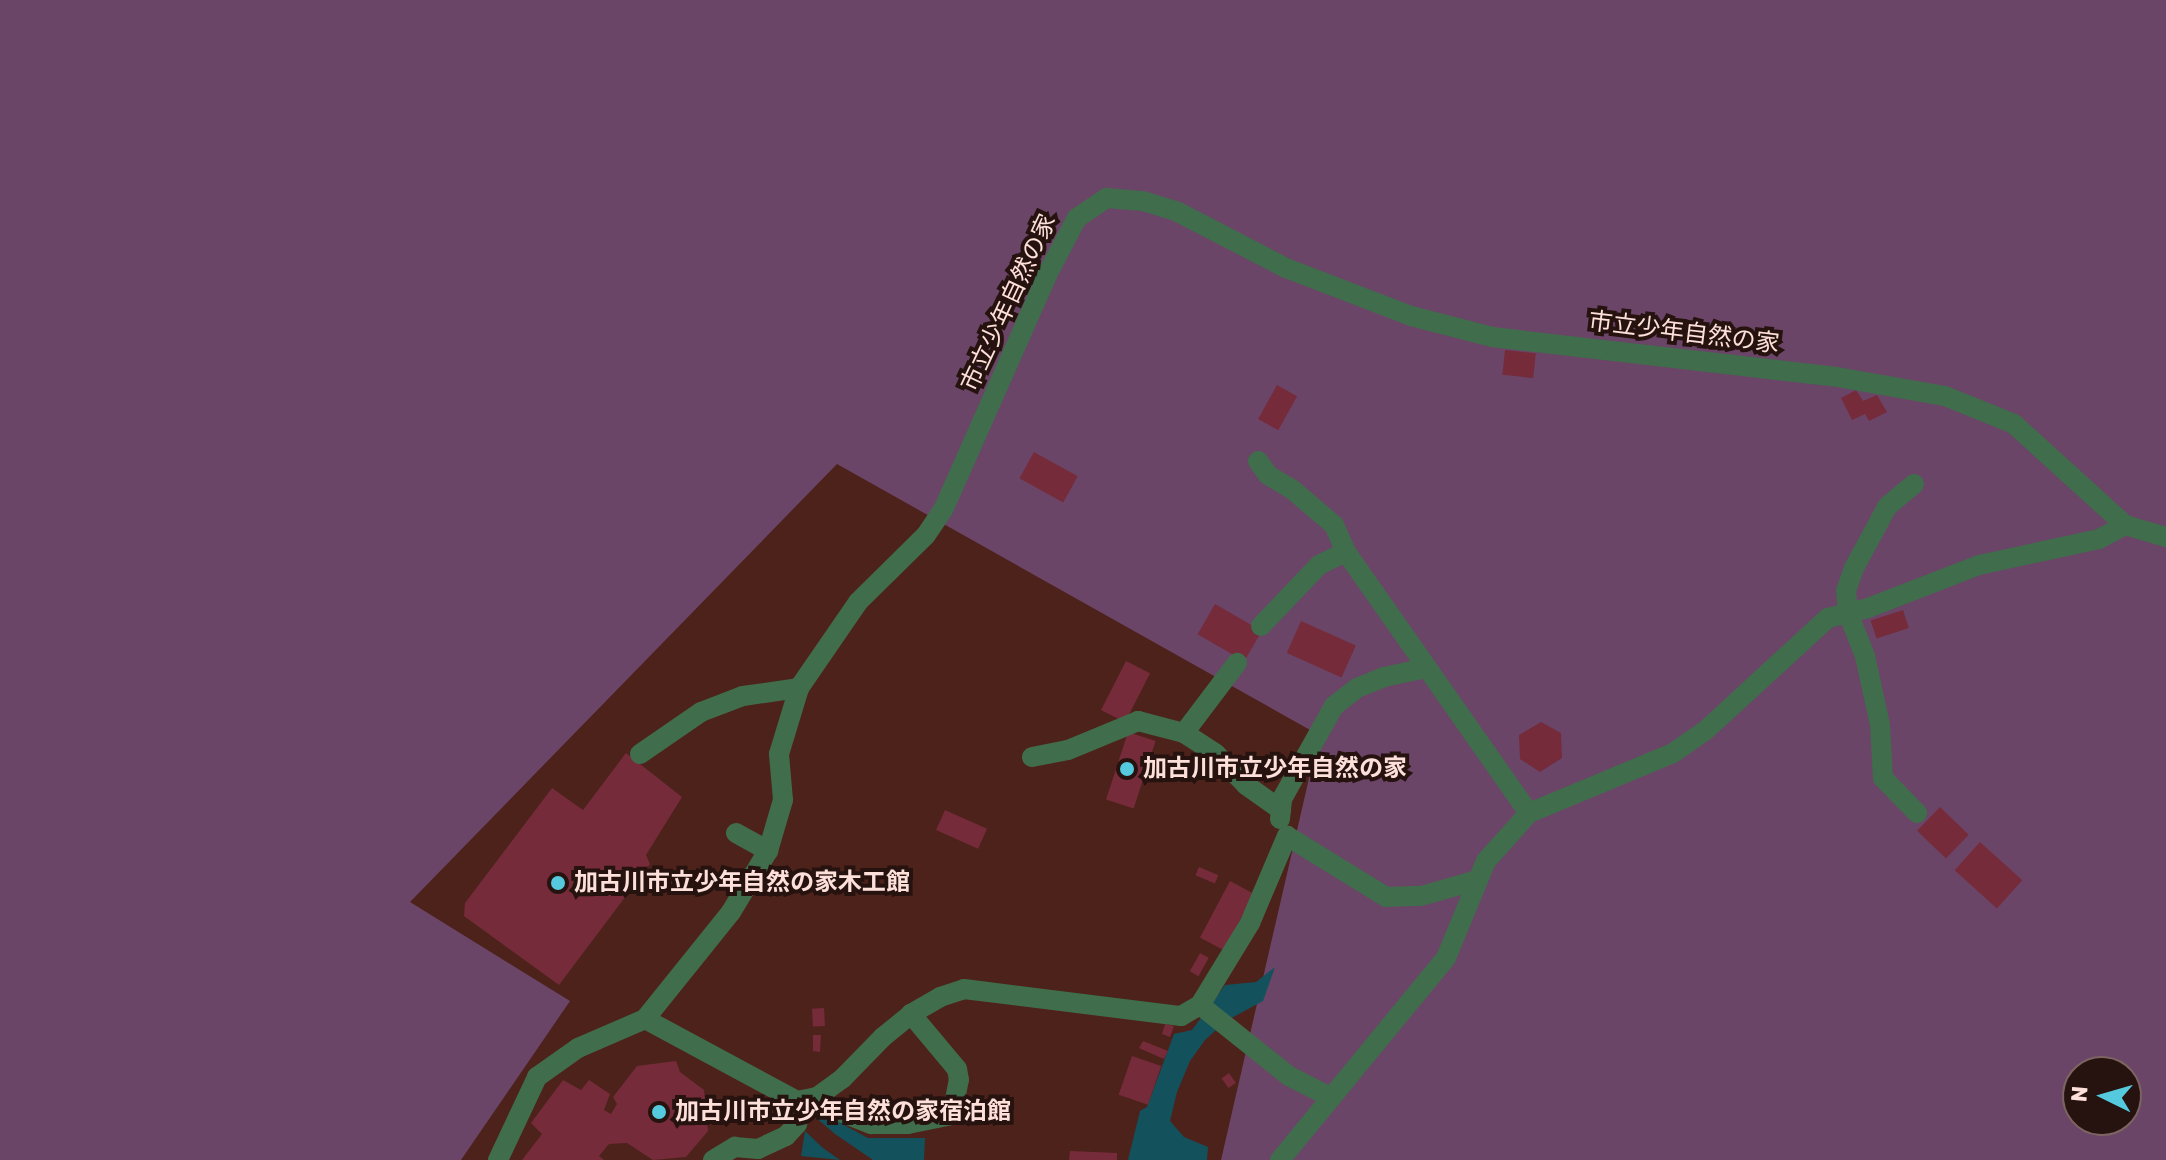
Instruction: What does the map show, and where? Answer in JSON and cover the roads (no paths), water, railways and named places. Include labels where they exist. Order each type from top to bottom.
[{"type":"lane","name":"市立少年自然の家","points":[[498,1160],[537,1077],[578,1048],[645,1019],[731,912],[768,851],[783,800],[779,754],[799,688],[858,602],[926,535],[944,508],[1049,271],[1077,218],[1107,198],[1143,201],[1176,211],[1286,268],[1411,316],[1492,337],[1837,377],[1945,396],[2014,424],[2125,525],[2166,537]]},
{"type":"lane","points":[[1258,461],[1268,475],[1293,490],[1334,525],[1346,552],[1529,813]]},
{"type":"lane","points":[[1914,484],[1887,507],[1854,568],[1846,591],[1848,613],[1865,656],[1880,725],[1883,778],[1917,813]]},
{"type":"lane","points":[[1280,1160],[1446,958],[1486,861],[1529,813],[1673,753],[1706,730],[1828,618],[1979,565],[2099,539],[2125,525]]},
{"type":"lane","points":[[1261,626],[1319,565],[1346,552]]},
{"type":"lane","points":[[1184,733],[1237,663]]},
{"type":"lane","points":[[1426,668],[1384,677],[1357,688],[1334,706],[1282,799],[1280,822],[1287,836],[1386,897],[1421,896],[1477,880]]},
{"type":"lane","points":[[640,754],[701,712],[743,696],[799,688]]},
{"type":"lane","points":[[1032,757],[1068,750],[1138,721],[1184,733],[1216,754],[1264,801],[1281,810]]},
{"type":"lane","points":[[736,833],[768,851]]},
{"type":"lane","points":[[713,1160],[735,1147],[758,1149],[786,1136],[797,1124],[807,1099],[842,1079],[883,1037],[911,1014],[940,997],[964,989],[1181,1016],[1200,1005],[1250,923],[1287,836]]},
{"type":"lane","points":[[1200,1005],[1289,1076],[1330,1097]]},
{"type":"lane","points":[[645,1019],[807,1099],[871,1124],[952,1122],[959,1080],[957,1069],[911,1014]]},
{"type":"water","points":[[1275,967],[1263,1001],[1226,1021],[1205,1040],[1190,1061],[1177,1092],[1170,1121],[1184,1137],[1208,1147],[1207,1160],[1128,1160],[1140,1111],[1147,1107],[1174,1034],[1192,1030],[1225,985],[1256,982]]},
{"type":"water","points":[[818,1111],[868,1138],[925,1138],[924,1160],[873,1160],[814,1116]]},
{"type":"water","points":[[805,1131],[823,1148],[840,1160],[801,1156]]},
{"type":"place","name":"加古川市立少年自然の家","points":[[1127,769]]},
{"type":"place","name":"加古川市立少年自然の家木工館","points":[[558,883]]},
{"type":"place","name":"加古川市立少年自然の家宿泊館","points":[[659,1112]]}]
